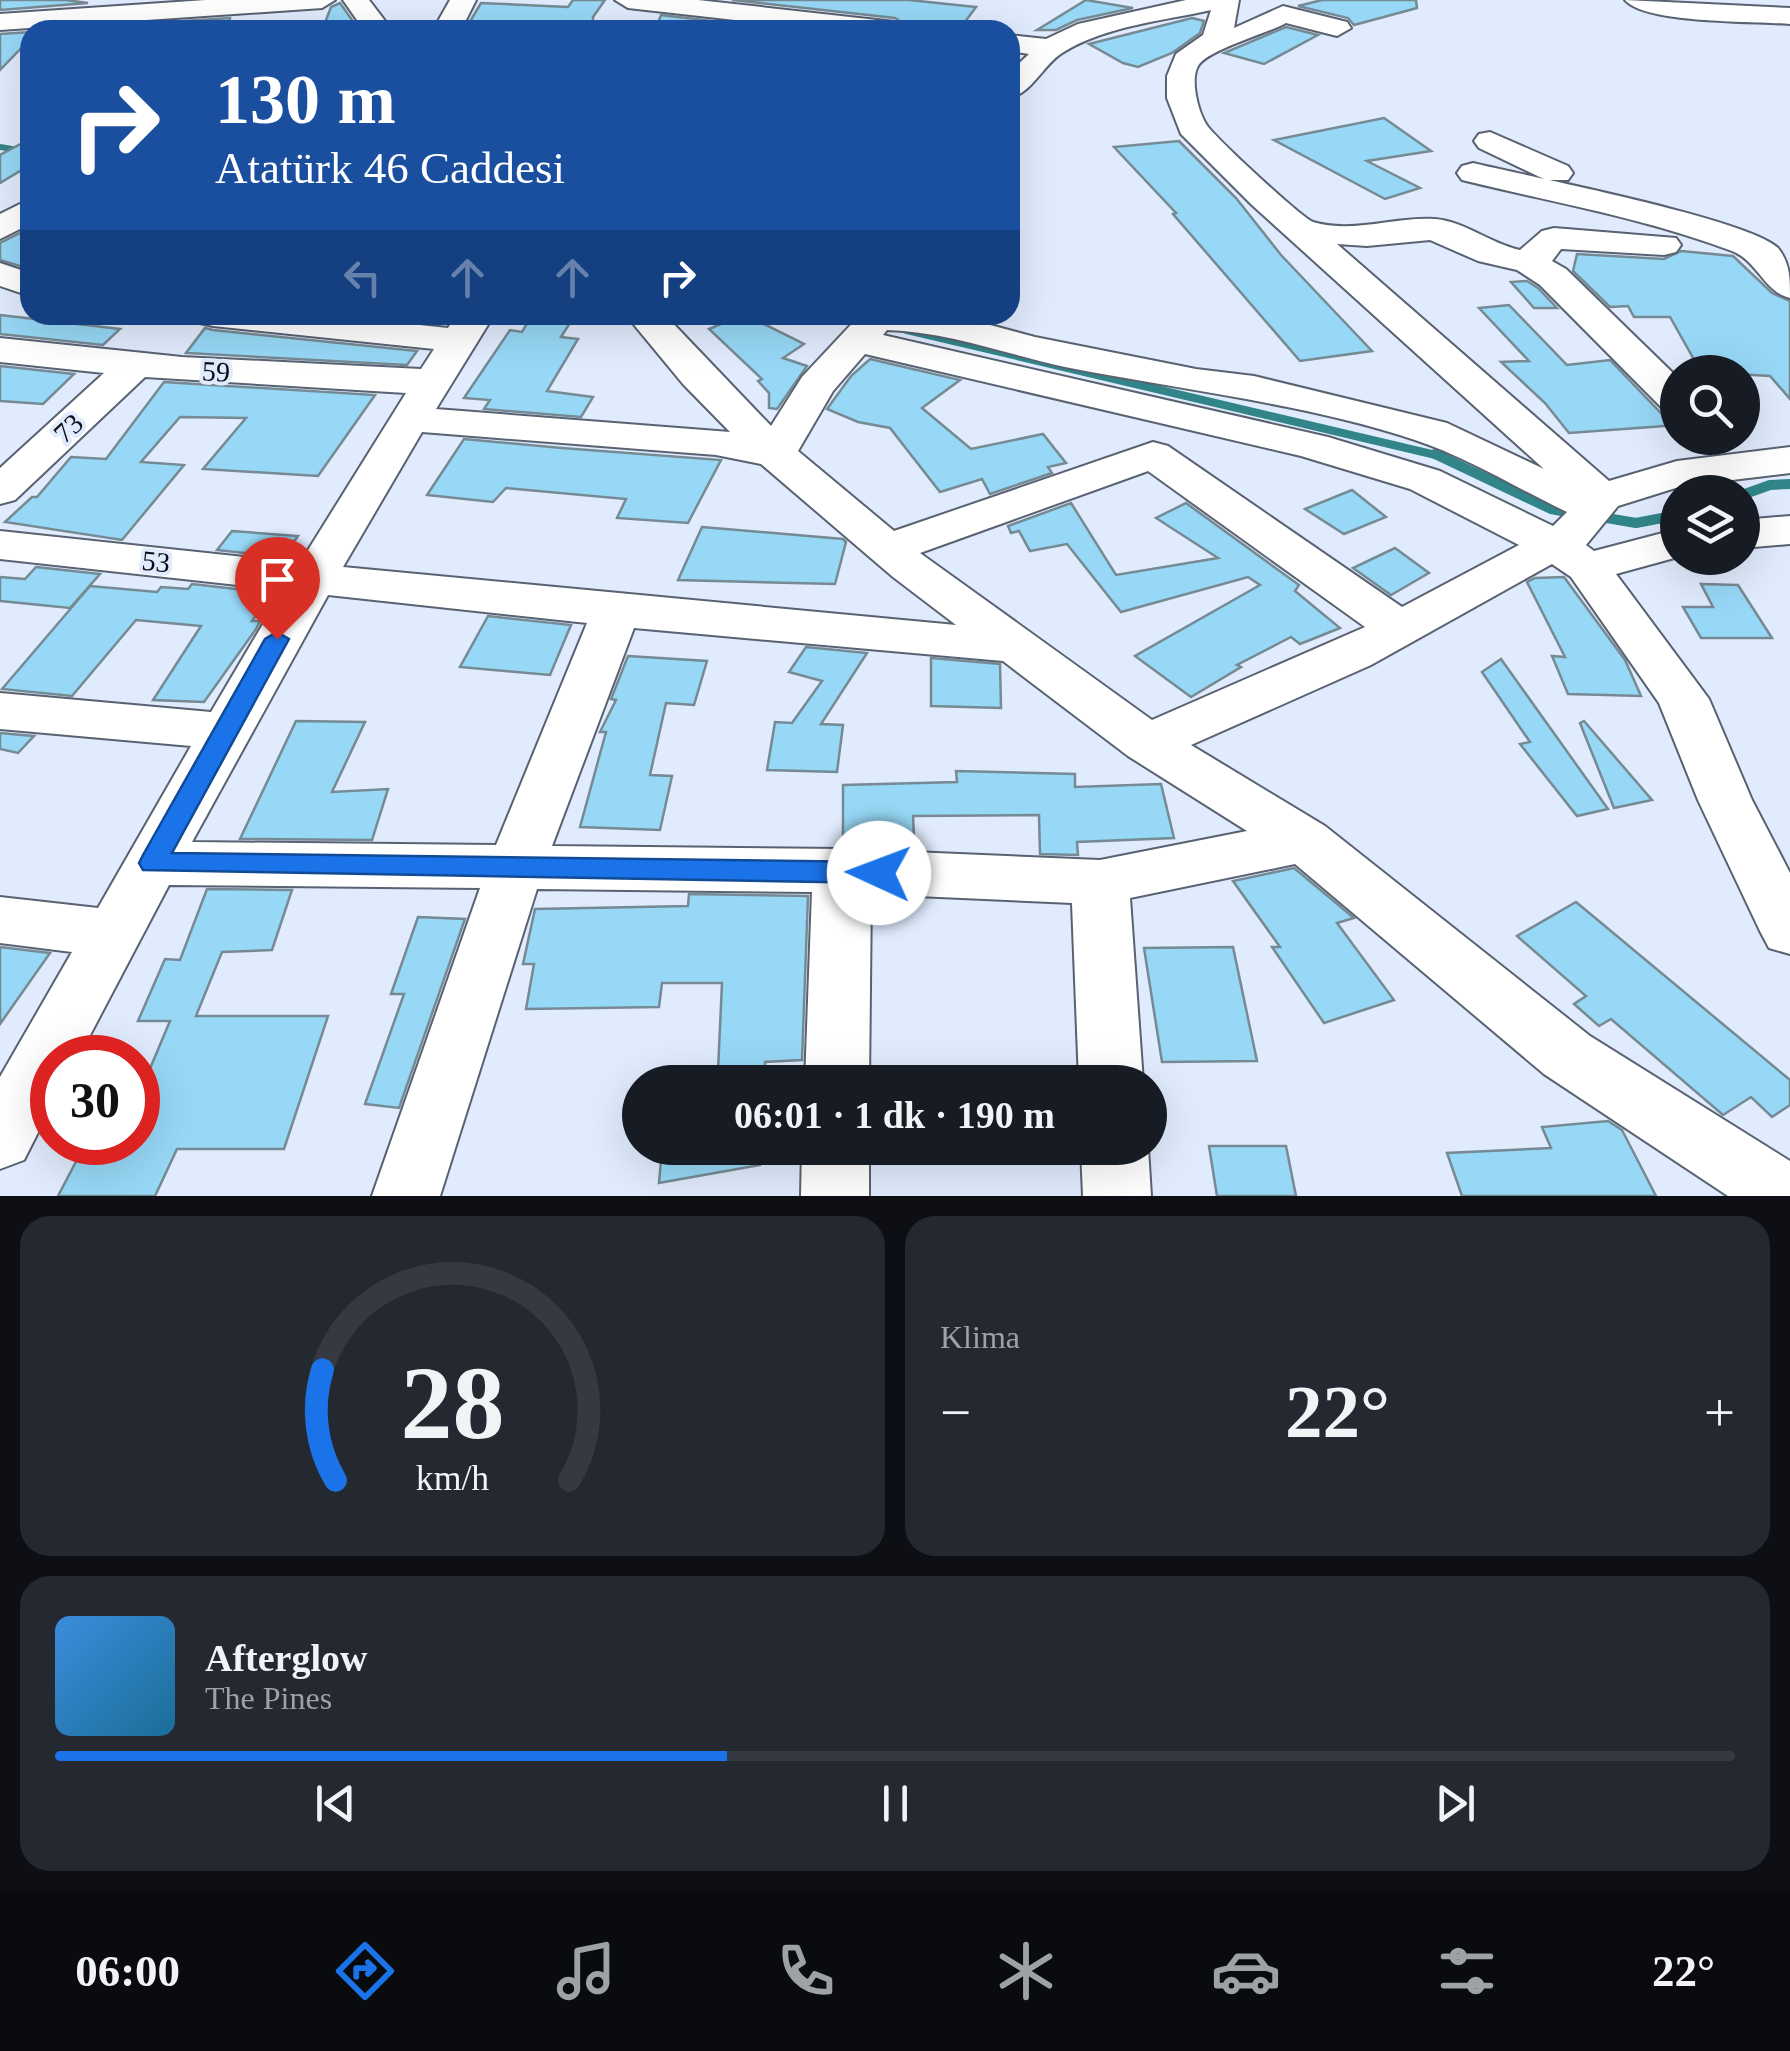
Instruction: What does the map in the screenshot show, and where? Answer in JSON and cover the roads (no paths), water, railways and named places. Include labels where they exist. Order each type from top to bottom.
[{"type":"street","points":[[146,20],[219,19],[322,0]]},
{"type":"street","points":[[627,0],[806,20]]},
{"type":"street","points":[[1020,78],[1050,48],[1104,25],[1224,0],[1222,25],[1208,44],[1186,60],[1181,76],[1182,98],[1192,128],[1302,231],[1583,528],[1683,698],[1725,800],[1790,932]]},
{"type":"street","points":[[1638,0],[1651,6],[1790,16]]},
{"type":"street","points":[[1208,44],[1249,32],[1283,14],[1338,28]]},
{"type":"street","points":[[1020,44],[1050,48]]},
{"type":"street","points":[[1490,141],[1642,214]]},
{"type":"street","points":[[1660,382],[1553,276],[1518,210],[1473,174],[1698,228],[1777,255],[1790,287]]},
{"type":"street","points":[[1302,231],[1367,236],[1435,229],[1490,254],[1540,253],[1568,236],[1777,255]]},
{"type":"street","points":[[260,325],[444,364],[716,442],[775,454]]},
{"type":"street","points":[[654,325],[697,376],[775,454],[887,548],[1148,744],[1305,842],[1568,1055],[1786,1196]]},
{"type":"street","points":[[775,454],[816,385],[871,325],[1136,408],[1313,446],[1583,528],[1660,540]]},
{"type":"street","points":[[947,325],[1031,348],[1196,381],[1254,388],[1432,432],[1583,528]]},
{"type":"street","name":"59","points":[[0,350],[136,365],[444,364]]},
{"type":"street","points":[[0,1138],[224,732],[444,364]]},
{"type":"street","name":"73","points":[[0,491],[136,365]]},
{"type":"street","points":[[1136,408],[1153,455],[1398,628]]},
{"type":"street","points":[[887,548],[1153,455]]},
{"type":"street","points":[[1148,744],[1353,654],[1677,474],[1720,455]]},
{"type":"street","points":[[1760,455],[1790,460]]},
{"type":"street","points":[[1760,532],[1790,530]]},
{"type":"street","name":"53","points":[[0,545],[616,611],[1016,646]]},
{"type":"street","points":[[406,1196],[516,869],[616,611]]},
{"type":"street","points":[[0,711],[224,732]]},
{"type":"street","points":[[153,863],[842,871],[1100,882],[1305,842]]},
{"type":"street","points":[[838,1065],[842,871]]},
{"type":"street","points":[[1100,882],[1110,1065]]},
{"type":"street","points":[[0,920],[114,933]]},
{"type":"street","points":[[835,1196],[836,1165]]},
{"type":"street","points":[[1115,1165],[1117,1196]]},
{"type":"waterway","points":[[0,147],[20,150]]},
{"type":"waterway","points":[[907,330],[1438,456]]},
{"type":"waterway","points":[[1438,456],[1551,509],[1578,514]]},
{"type":"waterway","points":[[1760,489],[1790,484]]},
{"type":"waterway","points":[[1595,516],[1636,523],[1660,518]]}]
